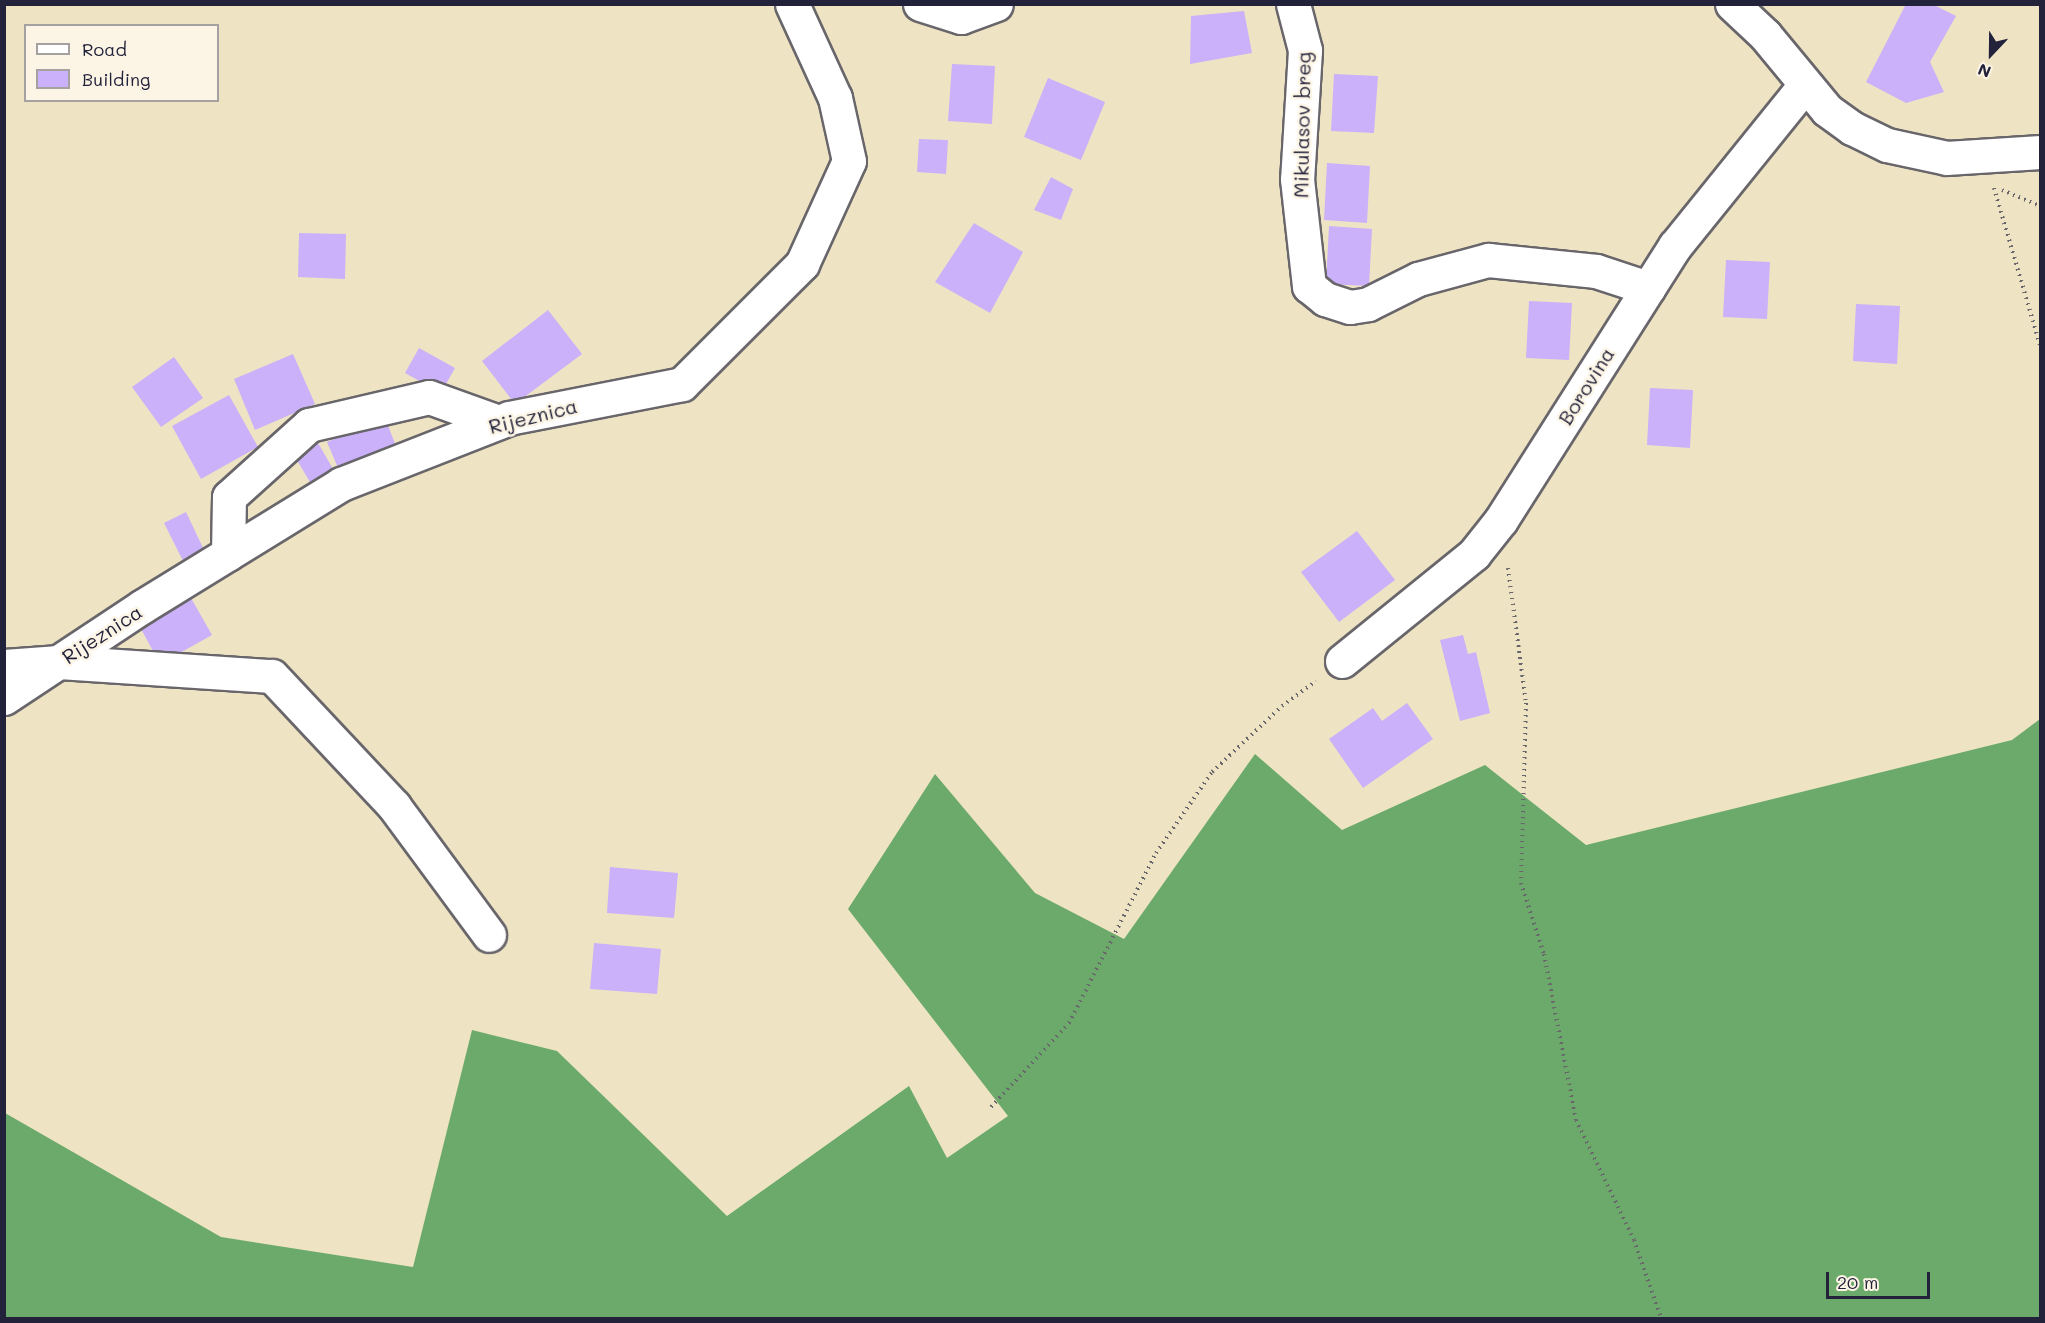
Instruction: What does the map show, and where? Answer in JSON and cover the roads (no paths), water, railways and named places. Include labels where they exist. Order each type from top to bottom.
[{"type":"street","name":"Rijeznica","points":[[4,698],[341,484],[499,422],[682,384],[802,264],[849,161],[835,98],[792,4]]},
{"type":"street","points":[[920,4],[961,17],[996,4]]},
{"type":"street","name":"Mikulasov breg","points":[[1293,4],[1305,50],[1298,179],[1309,286],[1325,299],[1350,307],[1368,304],[1418,279],[1488,260],[1544,263],[1596,271],[1648,288]]},
{"type":"street","points":[[1732,4],[1765,35],[1804,86],[1852,128],[1887,145],[1920,154],[1947,158],[2040,152]]},
{"type":"street","name":"Borovina","points":[[1342,661],[1474,554],[1501,520],[1675,246],[1804,86]]},
{"type":"street","points":[[228,554],[229,497],[309,425],[429,397],[499,422]]},
{"type":"street","points":[[4,666],[58,662],[272,676],[394,806],[489,935]]}]
